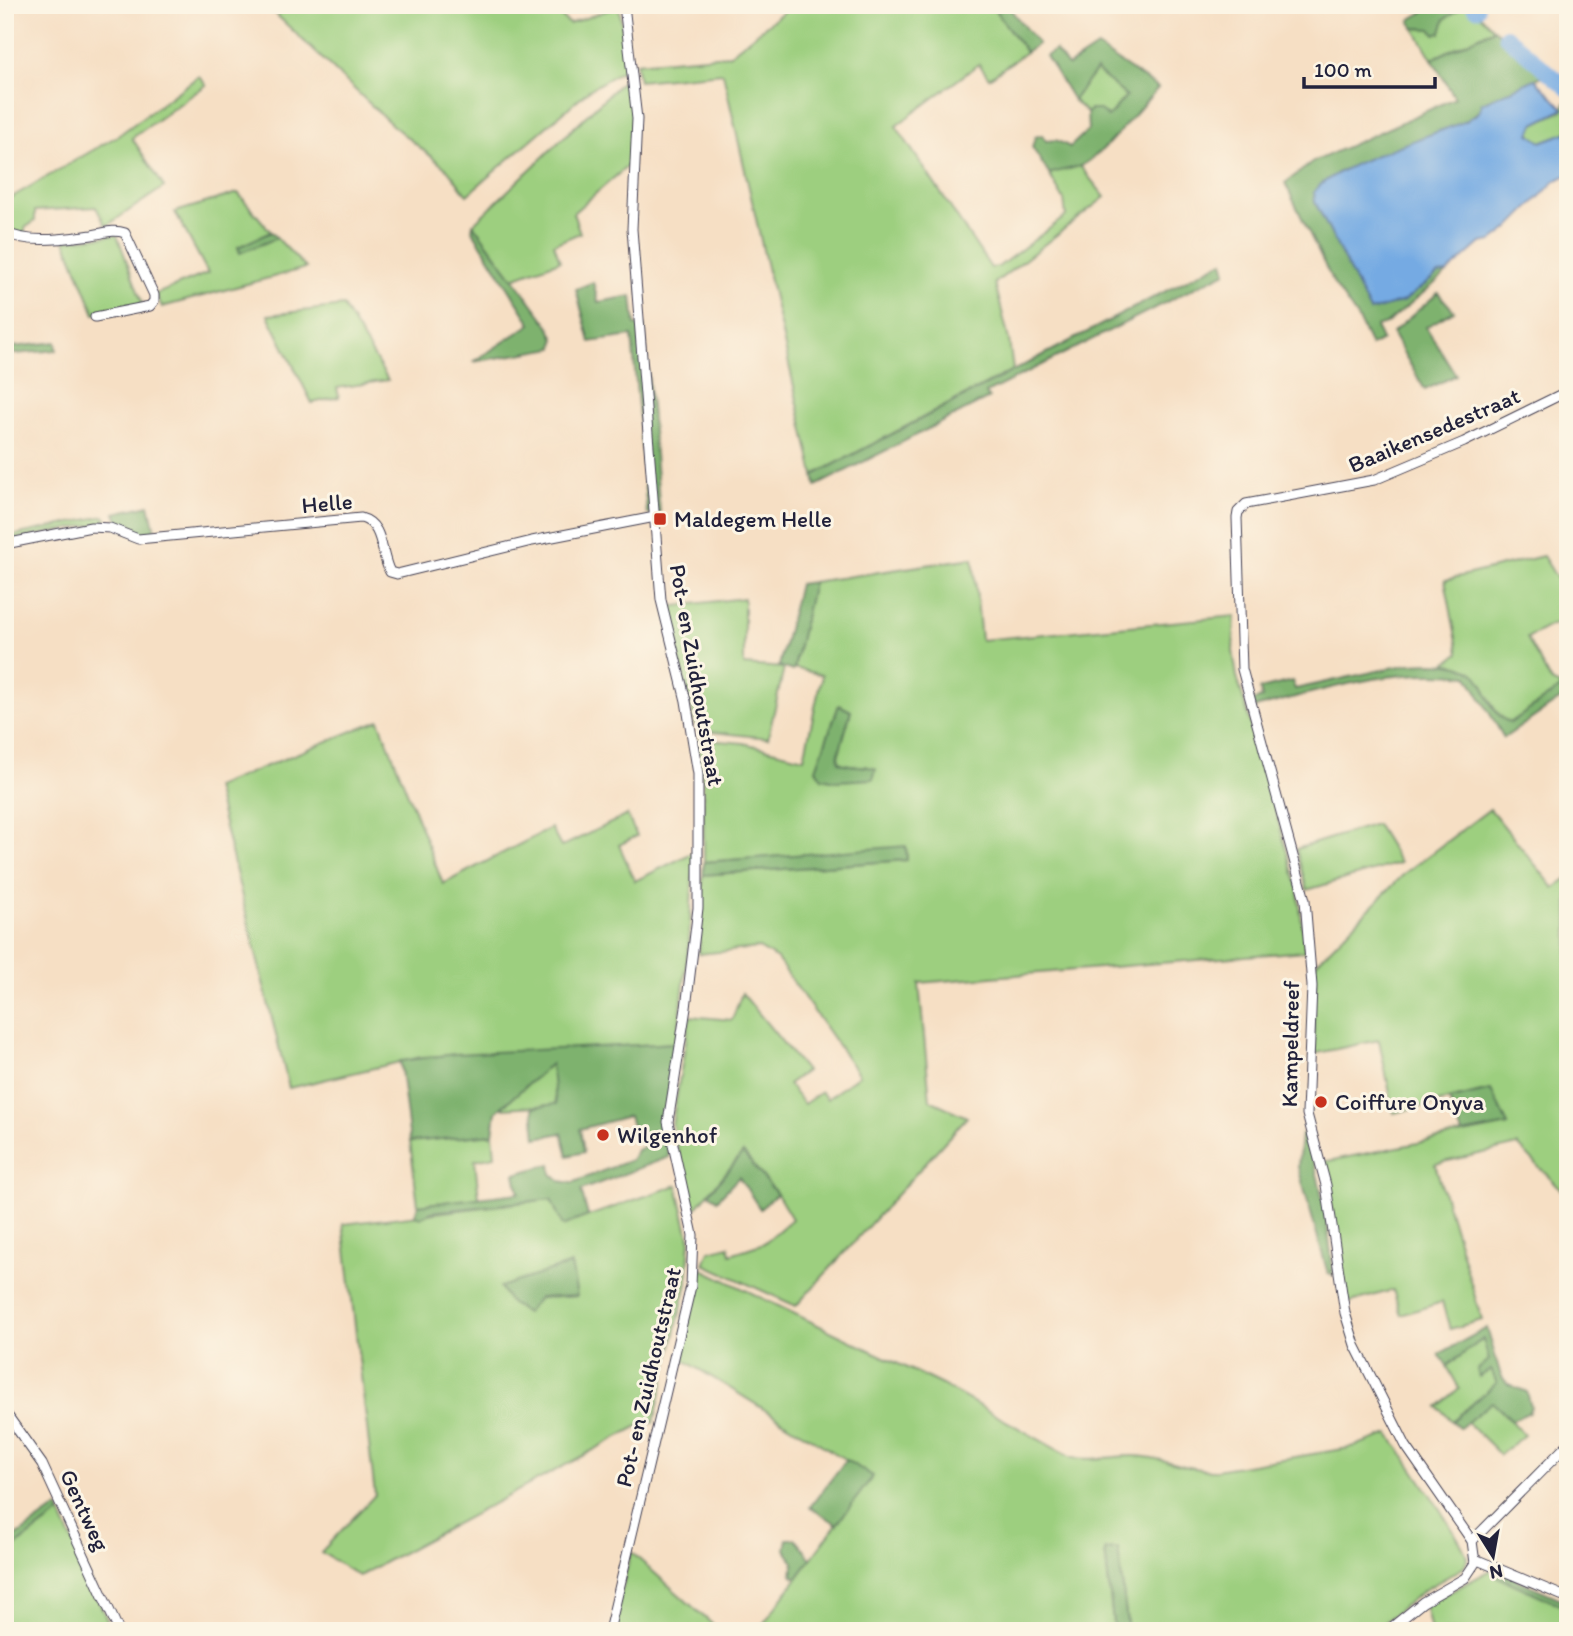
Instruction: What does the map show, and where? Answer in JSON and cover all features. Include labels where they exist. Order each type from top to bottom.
[{"type":"street","name":"Pot- en Zuidhoutstraat","points":[[609,1631],[685,1322],[694,1264],[691,1224],[668,1122],[698,908],[698,774],[686,701],[663,618],[632,229],[637,119],[624,5]]},
{"type":"street","points":[[5,232],[28,238],[94,235],[115,230],[125,233],[154,295],[154,301],[150,306],[94,317]]},
{"type":"street","name":"Baaikensedestraat","points":[[1237,518],[1238,512],[1246,504],[1350,487],[1386,476],[1568,391]]},
{"type":"street","name":"Helle","points":[[5,544],[91,527],[110,528],[138,539],[361,518],[369,520],[377,527],[386,564],[390,572],[397,574],[532,541],[655,517]]},
{"type":"street","name":"Kampeldreef","points":[[1237,518],[1240,649],[1246,691],[1294,850],[1306,901],[1312,986],[1307,1114],[1326,1185],[1345,1313],[1355,1345],[1405,1446],[1472,1541]]},
{"type":"street","name":"Gentweg","points":[[5,1412],[42,1464],[119,1631]]},
{"type":"street","points":[[1387,1631],[1423,1602],[1465,1578],[1475,1559],[1472,1541],[1568,1444]]},
{"type":"street","points":[[1475,1559],[1568,1598]]},
{"type":"green space","points":[[266,5],[550,5],[569,24],[619,6],[628,67],[589,90],[467,195],[448,170],[392,125]]},
{"type":"green space","points":[[792,5],[991,5],[1026,52],[989,78],[979,64],[896,126],[991,268],[998,267],[1066,216],[1064,200],[1049,174],[1070,166],[1080,166],[1105,197],[995,283],[1009,340],[1013,370],[814,475],[723,73],[639,81],[636,63],[729,55]]},
{"type":"green space","points":[[991,5],[1007,5],[1038,44],[1026,52]]},
{"type":"green space","points":[[1435,5],[1462,7],[1445,19],[1441,33],[1435,34],[1431,29],[1414,28],[1410,20]]},
{"type":"green space","points":[[1461,5],[1470,5],[1494,29],[1432,59],[1414,28],[1431,29],[1442,25],[1444,19]]},
{"type":"green space","points":[[1494,29],[1547,74],[1483,103],[1479,111],[1466,121],[1338,172],[1315,202],[1370,311],[1404,301],[1438,273],[1447,273],[1386,324],[1376,327],[1382,340],[1371,346],[1358,319],[1334,284],[1285,183],[1313,162],[1455,98],[1432,59]]},
{"type":"green space","points":[[1097,47],[1158,88],[1109,143],[1088,161],[1077,167],[1049,174],[1032,147],[1035,137],[1042,135],[1046,141],[1056,140],[1070,147],[1088,130],[1087,113],[1090,110],[1100,110],[1108,117],[1126,96],[1096,70],[1073,100],[1046,56],[1055,50],[1068,66]]},
{"type":"green space","points":[[1096,70],[1126,96],[1108,117],[1090,110],[1087,113],[1073,100]]},
{"type":"green space","points":[[629,75],[633,115],[630,164],[573,213],[580,233],[554,244],[560,261],[513,278],[473,224]]},
{"type":"green space","points":[[199,76],[206,85],[132,138],[164,187],[106,226],[96,207],[35,211],[35,221],[25,228],[25,235],[5,229],[5,201],[119,135]]},
{"type":"green space","points":[[1565,103],[1568,104],[1568,132],[1541,142],[1530,134],[1534,124],[1562,111]]},
{"type":"green space","points":[[238,193],[271,232],[238,247],[240,252],[277,238],[306,268],[162,307],[156,294],[208,273],[175,212]]},
{"type":"green space","points":[[473,224],[549,326],[555,339],[554,348],[473,362],[531,324],[472,230]]},
{"type":"green space","points":[[271,232],[277,238],[240,253],[238,247]]},
{"type":"green space","points":[[117,235],[143,305],[95,314],[65,240]]},
{"type":"green space","points":[[1223,261],[1226,272],[986,393],[989,398],[816,486],[814,475]]},
{"type":"green space","points":[[593,282],[598,302],[632,296],[635,325],[644,325],[660,513],[647,514],[632,336],[590,342],[576,289]]},
{"type":"green space","points":[[1438,293],[1454,311],[1426,327],[1456,375],[1425,390],[1392,333]]},
{"type":"green space","points":[[343,306],[388,380],[337,388],[339,397],[312,403],[268,315]]},
{"type":"green space","points":[[56,342],[57,350],[5,355],[5,348]]},
{"type":"green space","points":[[149,505],[156,535],[140,536],[121,529],[115,513]]},
{"type":"green space","points":[[104,516],[107,519],[101,523],[5,541],[5,537]]},
{"type":"green space","points":[[1543,556],[1568,596],[1568,620],[1549,626],[1527,638],[1551,682],[1562,687],[1510,723],[1494,708],[1471,673],[1446,663],[1459,653],[1445,580]]},
{"type":"green space","points":[[973,558],[981,640],[1235,616],[1233,651],[1237,677],[1298,890],[1305,951],[919,983],[930,1100],[967,1117],[796,1306],[704,1264],[709,1251],[729,1246],[731,1254],[764,1243],[792,1219],[777,1194],[743,1153],[696,1208],[691,1207],[672,1124],[690,1016],[732,1020],[742,993],[806,1071],[788,1084],[804,1104],[821,1092],[827,1099],[859,1075],[777,959],[759,948],[699,954],[703,875],[907,860],[906,847],[704,862],[703,785],[698,739],[743,743],[804,758],[822,675],[794,668],[813,582]],"holes":[[[839,705],[851,711],[838,756],[839,762],[850,767],[868,766],[822,778],[816,769]]]},
{"type":"green space","points":[[813,582],[793,671],[779,666],[799,584]]},
{"type":"green space","points":[[744,598],[744,665],[784,668],[768,738],[703,731],[696,726],[666,607]]},
{"type":"green space","points":[[1409,664],[1454,665],[1469,670],[1478,677],[1491,705],[1510,723],[1562,687],[1568,694],[1504,738],[1468,676],[1440,674],[1386,677],[1333,687],[1254,708],[1252,701],[1262,698],[1260,689],[1292,681],[1295,689]]},
{"type":"green space","points":[[839,705],[851,711],[838,756],[839,762],[876,769],[873,779],[836,781],[822,778],[816,769]]},
{"type":"green space","points":[[379,720],[443,884],[551,828],[561,847],[627,815],[637,836],[619,845],[635,881],[694,852],[689,941],[677,1043],[421,1057],[289,1088],[215,787]]},
{"type":"green space","points":[[1490,809],[1554,888],[1568,878],[1568,1197],[1518,1145],[1435,1164],[1482,1320],[1450,1329],[1442,1302],[1401,1315],[1393,1290],[1348,1303],[1323,1162],[1508,1125],[1490,1090],[1394,1113],[1379,1040],[1313,1054],[1315,964],[1405,873]]},
{"type":"green space","points":[[1376,824],[1400,863],[1307,890],[1296,849]]},
{"type":"green space","points":[[906,846],[907,860],[703,875],[704,862]]},
{"type":"green space","points":[[677,1043],[666,1118],[661,1119],[660,1130],[635,1136],[629,1116],[580,1129],[584,1152],[568,1156],[562,1133],[536,1138],[533,1107],[556,1104],[551,1064],[496,1112],[493,1134],[410,1142],[400,1061],[454,1054]]},
{"type":"green space","points":[[552,1063],[556,1105],[500,1108]]},
{"type":"green space","points":[[1491,1090],[1508,1125],[1462,1134],[1449,1100]]},
{"type":"green space","points":[[493,1134],[495,1156],[475,1160],[479,1198],[418,1205],[410,1142]]},
{"type":"green space","points":[[658,1134],[666,1137],[669,1157],[581,1190],[588,1216],[563,1226],[551,1199],[432,1212],[420,1218],[415,1215],[418,1205],[519,1193],[515,1174],[551,1164],[552,1174],[560,1181],[572,1183],[631,1160],[637,1150],[656,1141]]},
{"type":"green space","points":[[1301,1134],[1305,1135],[1320,1187],[1333,1275],[1328,1274],[1298,1167]]},
{"type":"green space","points":[[743,1153],[777,1194],[760,1209],[739,1177],[717,1200],[709,1193]]},
{"type":"green space","points":[[677,1185],[690,1241],[687,1283],[654,1422],[640,1425],[359,1576],[321,1552],[375,1495],[343,1224],[551,1199],[563,1225]],"holes":[[[571,1265],[576,1296],[539,1298]]]},
{"type":"green space","points":[[571,1264],[577,1296],[539,1298],[526,1313],[510,1303],[500,1287]]},
{"type":"green space","points":[[700,1268],[942,1385],[1072,1458],[1144,1457],[1216,1470],[1349,1448],[1389,1434],[1456,1536],[1464,1550],[1466,1562],[1463,1568],[1424,1590],[1373,1631],[1128,1631],[1118,1550],[1105,1551],[1114,1631],[758,1631],[872,1476],[681,1358]]},
{"type":"green space","points":[[1487,1328],[1501,1376],[1508,1384],[1527,1392],[1531,1407],[1528,1413],[1512,1420],[1492,1402],[1460,1428],[1452,1421],[1497,1383],[1491,1370],[1479,1377],[1477,1370],[1489,1360],[1483,1339],[1447,1366],[1439,1354]]},
{"type":"green space","points":[[1483,1339],[1497,1383],[1452,1421],[1438,1407],[1459,1388],[1447,1366]]},
{"type":"green space","points":[[1492,1401],[1524,1435],[1500,1455],[1467,1422]]},
{"type":"green space","points":[[846,1460],[873,1476],[837,1524],[810,1507]]},
{"type":"green space","points":[[58,1507],[60,1513],[5,1554],[5,1544]]},
{"type":"green space","points":[[60,1513],[112,1631],[5,1631],[5,1554]]},
{"type":"green space","points":[[787,1539],[796,1539],[811,1559],[797,1578],[792,1575],[794,1562],[785,1549]]},
{"type":"green space","points":[[1118,1549],[1128,1631],[1114,1631],[1105,1550]]},
{"type":"green space","points":[[631,1552],[720,1631],[612,1631]]},
{"type":"green space","points":[[1491,1570],[1499,1572],[1499,1577],[1568,1608],[1568,1631],[1431,1631],[1425,1605]]},
{"type":"green space","points":[[1499,1572],[1568,1602],[1568,1608],[1498,1577]]},
{"type":"water","points":[[1535,79],[1564,109],[1534,124],[1530,134],[1541,142],[1568,132],[1568,175],[1555,181],[1508,229],[1492,241],[1481,243],[1447,273],[1438,274],[1404,301],[1370,311],[1315,202],[1314,192],[1324,182],[1361,162],[1466,121],[1479,112],[1482,103]]},
{"type":"waterway","points":[[1473,5],[1477,9]]},
{"type":"waterway","points":[[1506,36],[1568,89]]},
{"type":"place","name":"Maldegem Helle","points":[[660,519]]},
{"type":"place","name":"Coiffure Onyva","points":[[1321,1102]]},
{"type":"place","name":"Wilgenhof","points":[[603,1135]]}]
